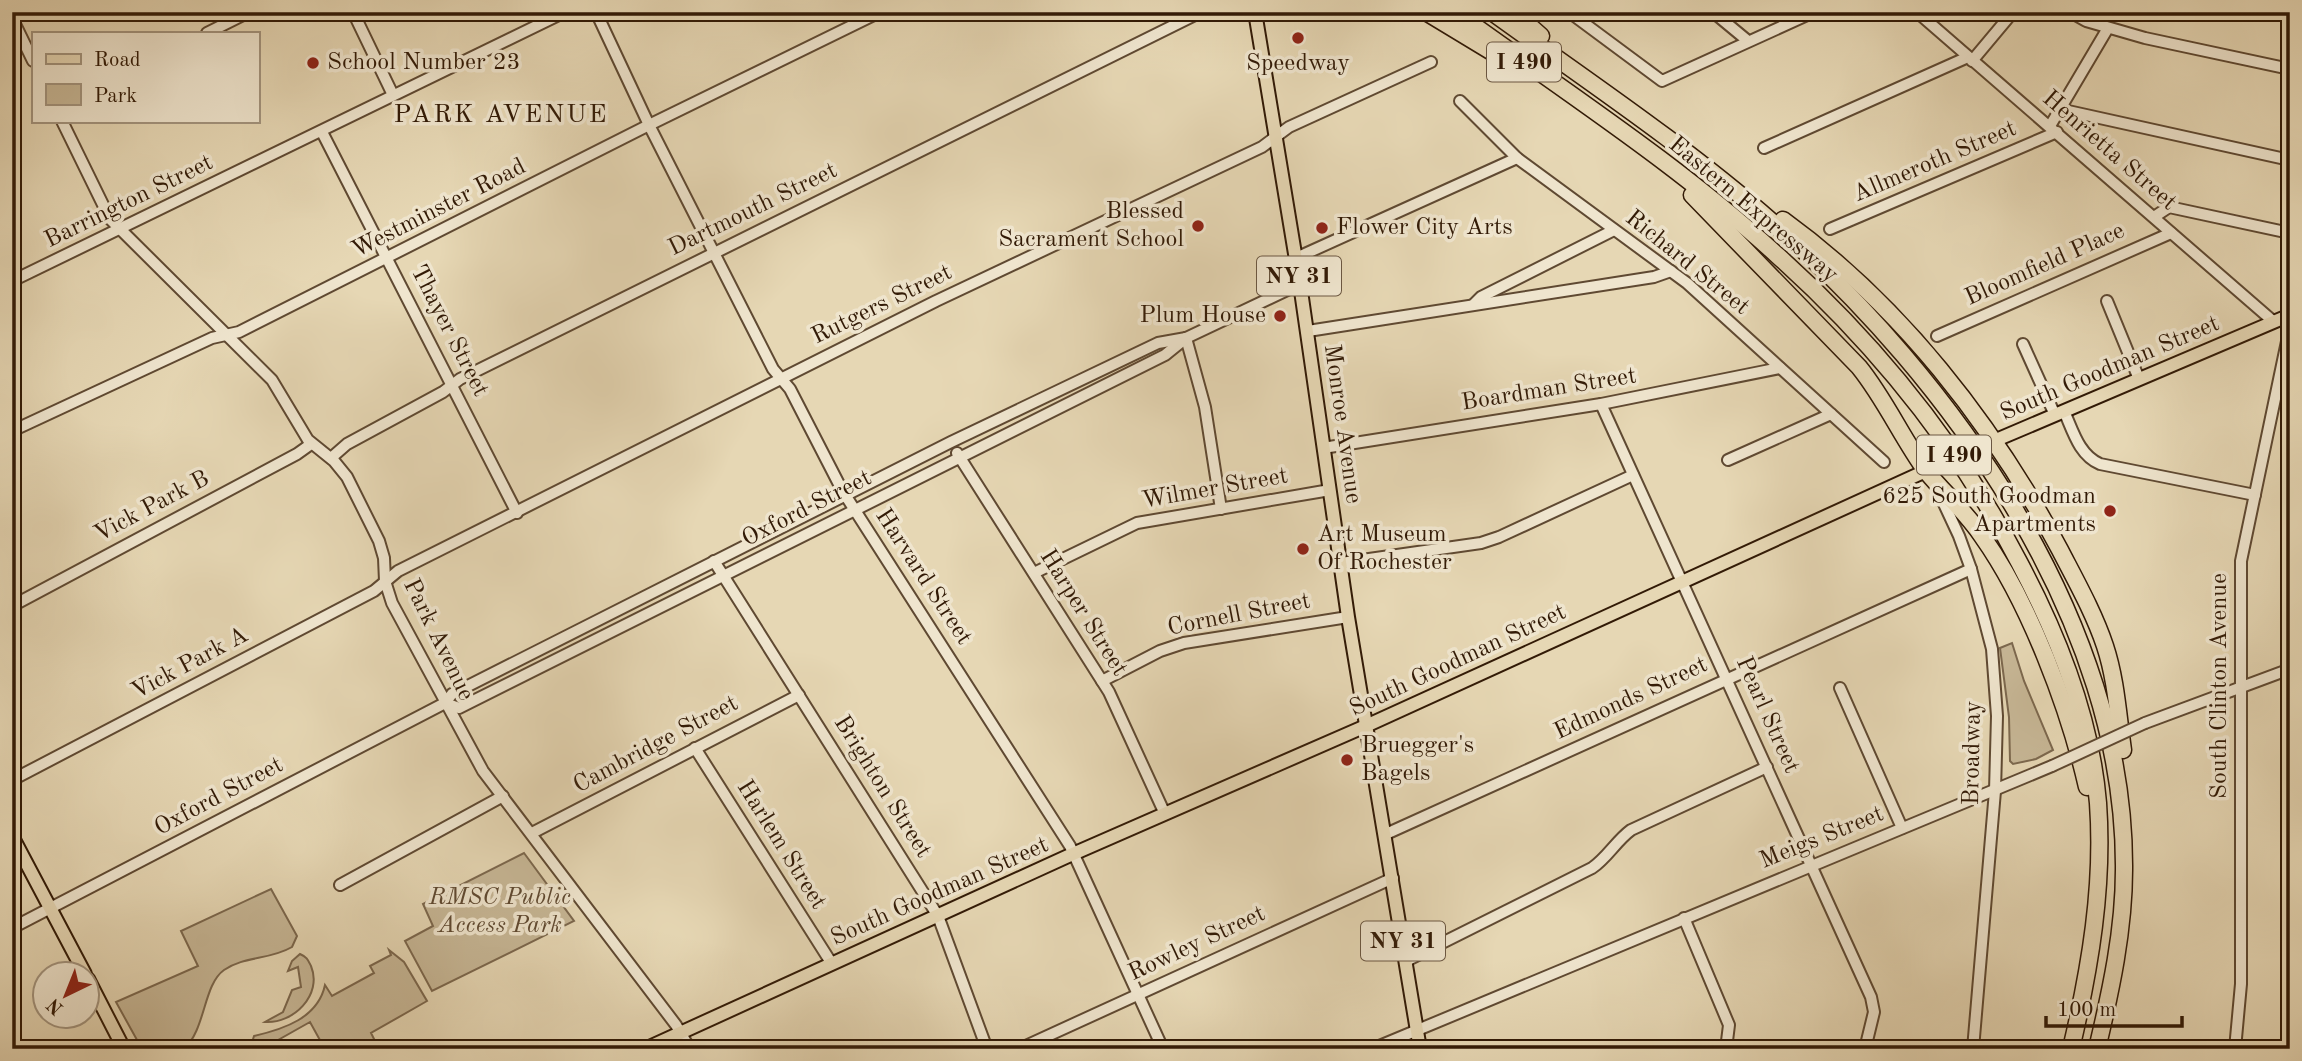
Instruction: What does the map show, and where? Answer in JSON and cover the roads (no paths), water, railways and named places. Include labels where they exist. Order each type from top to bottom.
[{"type":"highway","points":[[1426,12],[1593,112]]},
{"type":"highway","name":"Eastern Expressway","points":[[1455,12],[1648,151],[1747,228],[1826,301],[1908,395],[1972,483],[2031,583],[2070,674],[2094,771],[2098,804],[2097,897],[2091,954],[2071,1049]]},
{"type":"highway","name":"Eastern Expressway","points":[[1492,12],[1698,161],[1782,230],[1876,324],[1955,421],[2011,505],[2067,608],[2096,685],[2115,767],[2124,868],[2117,951],[2097,1049]]},
{"type":"highway","points":[[1514,12],[1602,92]]},
{"type":"highway","points":[[1648,151],[1859,368],[1997,559],[2028,620],[2073,733],[2087,786],[2099,856]]},
{"type":"highway","points":[[1698,161],[1794,228],[1860,281],[1917,343],[1992,442],[2050,533],[2105,646],[2114,682],[2125,766],[2124,868]]},
{"type":"main road","name":"Monroe Avenue","points":[[1255,12],[1308,331],[1349,617],[1420,1049]]},
{"type":"main road","name":"South Goodman Street","points":[[645,1049],[1074,854],[1368,725],[1933,467],[2290,315]]},
{"type":"main road","points":[[12,836],[78,960]]},
{"type":"main road","points":[[102,1006],[124,1049]]},
{"type":"street","points":[[209,32],[249,12]]},
{"type":"street","points":[[353,12],[393,95]]},
{"type":"street","name":"Barrington Street","points":[[12,281],[565,12]]},
{"type":"street","name":"Harvard Street","points":[[596,12],[649,125],[773,369],[790,389],[845,495],[1074,854],[1163,1049]]},
{"type":"street","name":"Westminster Road","points":[[12,431],[212,338],[239,332],[880,12]]},
{"type":"street","name":"Dartmouth Street","points":[[331,458],[347,444],[453,384],[1201,12]]},
{"type":"street","points":[[1569,12],[1662,80],[1814,12]]},
{"type":"street","points":[[1713,12],[1748,41]]},
{"type":"street","name":"Henrietta Street","points":[[1917,12],[2274,322]]},
{"type":"street","points":[[1764,148],[1970,59],[2013,12]]},
{"type":"street","points":[[2070,12],[2086,21],[2145,38],[2290,69]]},
{"type":"street","points":[[12,18],[32,59]]},
{"type":"street","points":[[2054,129],[2059,109],[2108,27]]},
{"type":"street","name":"Rutgers Street","points":[[385,581],[398,571],[936,300],[1262,147],[1289,127],[1431,62]]},
{"type":"street","name":"Richard Street","points":[[1460,101],[1517,158],[1671,271],[1884,462]]},
{"type":"street","points":[[2059,109],[2290,159]]},
{"type":"street","name":"Park Avenue","points":[[62,122],[108,215],[276,384],[312,444],[331,458],[351,483],[377,535],[384,558],[385,581],[394,607],[479,764],[681,1032],[690,1049]]},
{"type":"street","name":"Allmeroth Street","points":[[1830,229],[2054,129]]},
{"type":"street","name":"Thayer Street","points":[[322,132],[517,513]]},
{"type":"street","points":[[1296,258],[1517,158]]},
{"type":"street","points":[[2154,217],[2169,207],[2290,233]]},
{"type":"street","points":[[1474,304],[1614,230]]},
{"type":"street","name":"Bloomfield Place","points":[[1937,336],[2171,233]]},
{"type":"street","points":[[1308,331],[1654,276],[1671,271]]},
{"type":"street","name":"Oxford Street","points":[[444,703],[459,708],[1165,355],[1186,338],[1300,284]]},
{"type":"street","points":[[2107,301],[2139,379]]},
{"type":"street","name":"South Clinton Avenue","points":[[2235,1049],[2241,984],[2241,561],[2290,327]]},
{"type":"street","points":[[1186,338],[1205,407],[1221,509]]},
{"type":"street","name":"Oxford Street","points":[[12,928],[444,703],[452,694],[845,495],[1158,343],[1186,338]]},
{"type":"street","points":[[2023,344],[2087,457],[2101,464],[2255,495]]},
{"type":"street","name":"Boardman Street","points":[[1323,448],[1601,404],[1780,368]]},
{"type":"street","name":"Pearl Street","points":[[1601,404],[1874,1004],[1865,1049]]},
{"type":"street","points":[[1728,460],[1831,414]]},
{"type":"street","name":"Harper Street","points":[[951,442],[1102,681],[1165,814]]},
{"type":"street","name":"Vick Park B","points":[[12,606],[312,444]]},
{"type":"street","name":"Broadway","points":[[1933,467],[1970,569],[1992,649],[1997,716],[1995,791],[1973,1049]]},
{"type":"street","points":[[1341,563],[1490,540],[1633,475]]},
{"type":"street","name":"Wilmer Street","points":[[1034,573],[1137,523],[1331,490]]},
{"type":"street","name":"Brighton Street","points":[[714,561],[938,916],[987,1049]]},
{"type":"street","name":"Edmonds Street","points":[[1386,834],[1970,569]]},
{"type":"street","name":"Vick Park A","points":[[12,780],[374,591],[385,581]]},
{"type":"street","name":"Cornell Street","points":[[1102,681],[1160,651],[1184,643],[1349,617]]},
{"type":"street","name":"Meigs Street","points":[[1372,1049],[1812,864],[1995,791],[2144,723],[2290,669]]},
{"type":"street","points":[[1840,688],[1902,828]]},
{"type":"street","name":"Cambridge Street","points":[[532,833],[799,695]]},
{"type":"street","name":"Harlem Street","points":[[695,748],[832,964]]},
{"type":"street","points":[[1406,961],[1592,868],[1621,836],[1631,830],[1767,767]]},
{"type":"street","points":[[340,885],[503,796]]},
{"type":"street","name":"Rowley Street","points":[[1019,1049],[1393,878]]},
{"type":"street","points":[[1684,918],[1729,1026],[1726,1049]]},
{"type":"place","name":"Speedway","points":[[1298,38]]},
{"type":"place","name":"School Number 23","points":[[313,63]]},
{"type":"place","name":"Blessed Sacrament School","points":[[1198,226]]},
{"type":"place","name":"Flower City Arts","points":[[1322,228]]},
{"type":"place","name":"Plum House","points":[[1280,316]]},
{"type":"place","name":"625 South Goodman Apartments","points":[[2110,511]]},
{"type":"place","name":"Art Museum Of Rochester","points":[[1303,549]]},
{"type":"place","name":"Bruegger's Bagels","points":[[1347,760]]},
{"type":"district","name":"PARK AVENUE","points":[[501,115]]},
{"type":"park label","name":"RMSC Public Access Park","points":[[500,912]]}]
